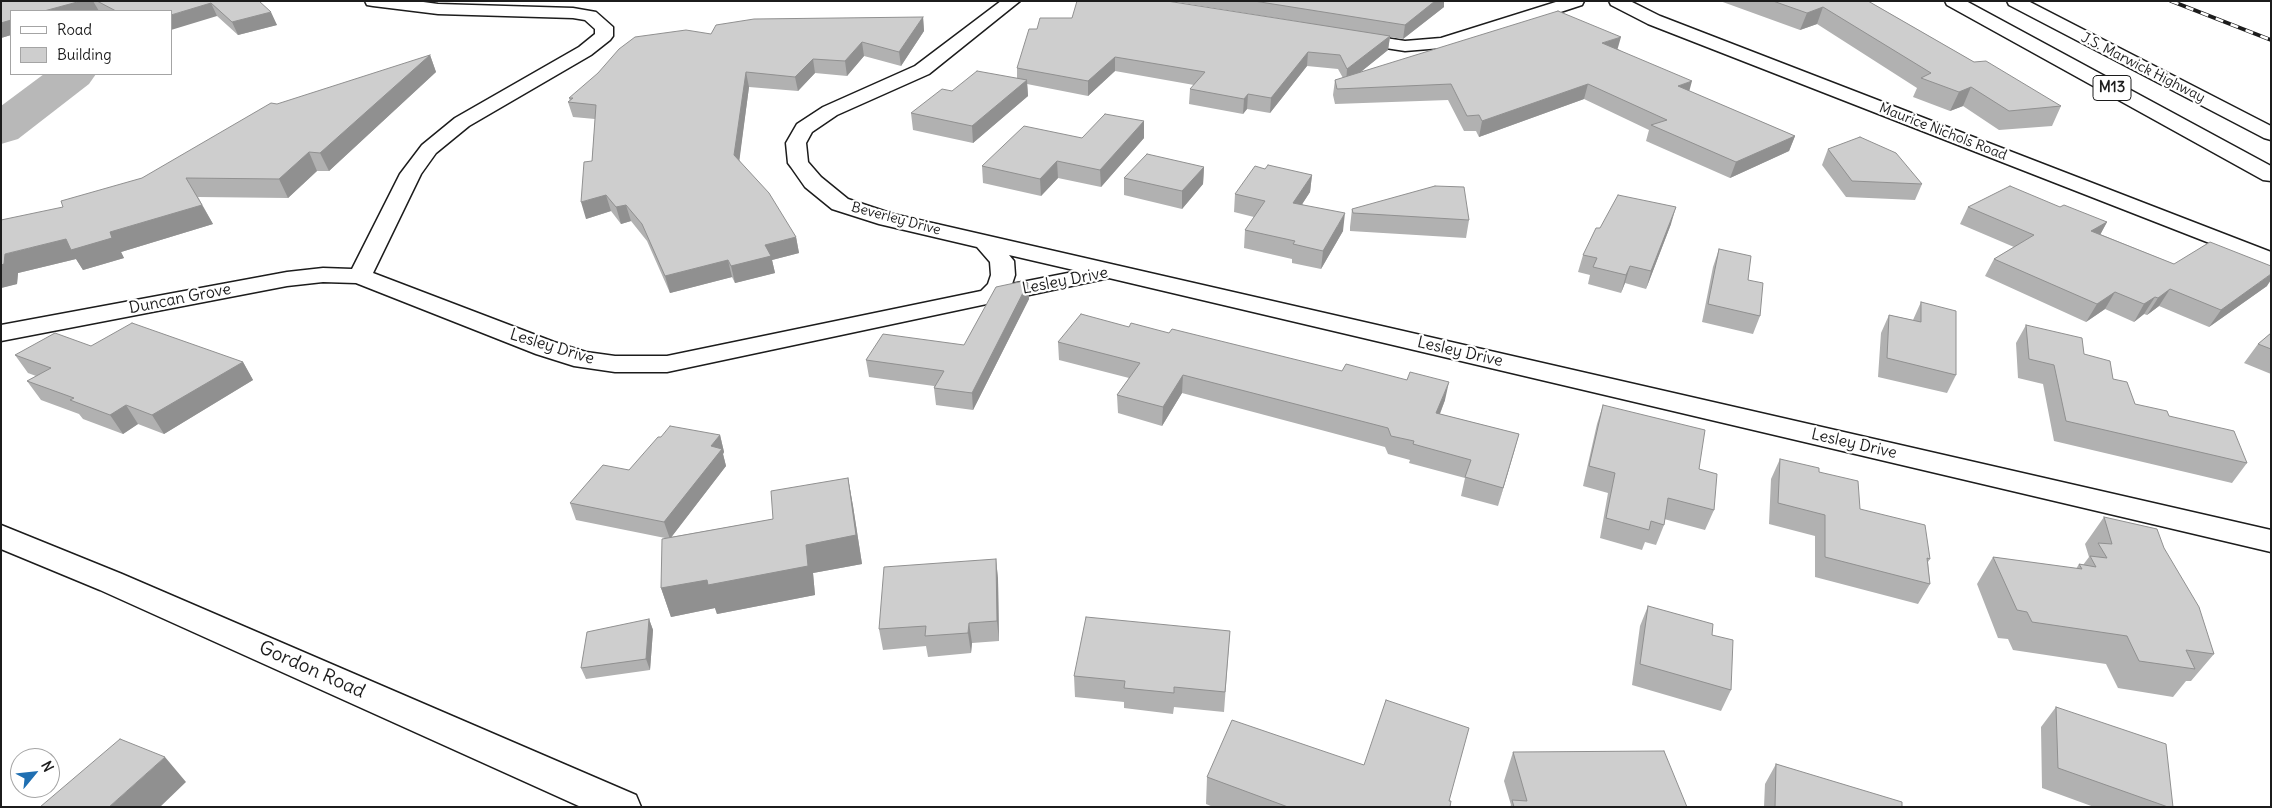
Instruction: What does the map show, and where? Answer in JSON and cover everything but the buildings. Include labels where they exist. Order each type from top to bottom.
[{"type":"main road","points":[[360,276],[411,174],[428,149],[462,122],[585,51],[604,36],[604,27],[590,16],[573,13],[438,9],[373,1]]},
{"type":"main road","name":"Beverley Drive","points":[[1012,1],[922,70],[897,83],[830,111],[804,128],[796,143],[798,163],[814,182],[840,204],[887,220],[1110,271]]},
{"type":"main road","points":[[1339,36],[1405,46],[1425,45],[1466,37],[1576,1]]},
{"type":"main road","name":"Maurice Nichols Road","points":[[1618,1],[1654,20],[2271,260]]},
{"type":"main road","name":"J.S. Marwick Highway","points":[[1953,1],[2271,175]]},
{"type":"main road","name":"J.S. Marwick Highway","points":[[2015,1],[2271,134]]},
{"type":"main road","points":[[985,242],[1002,261],[1003,275],[1000,287],[990,296]]},
{"type":"main road","name":"Lesley Drive","points":[[360,276],[545,348],[584,360],[615,364],[666,364],[1110,271],[2271,541]]},
{"type":"main road","name":"Duncan Grove","points":[[4,333],[287,279],[323,275],[360,276]]},
{"type":"main road","name":"Gordon Road","points":[[1,536],[111,582],[622,807]]},
{"type":"waterway","points":[[1,129],[72,75]]},
{"type":"railway","points":[[2171,1],[2271,40]]}]
